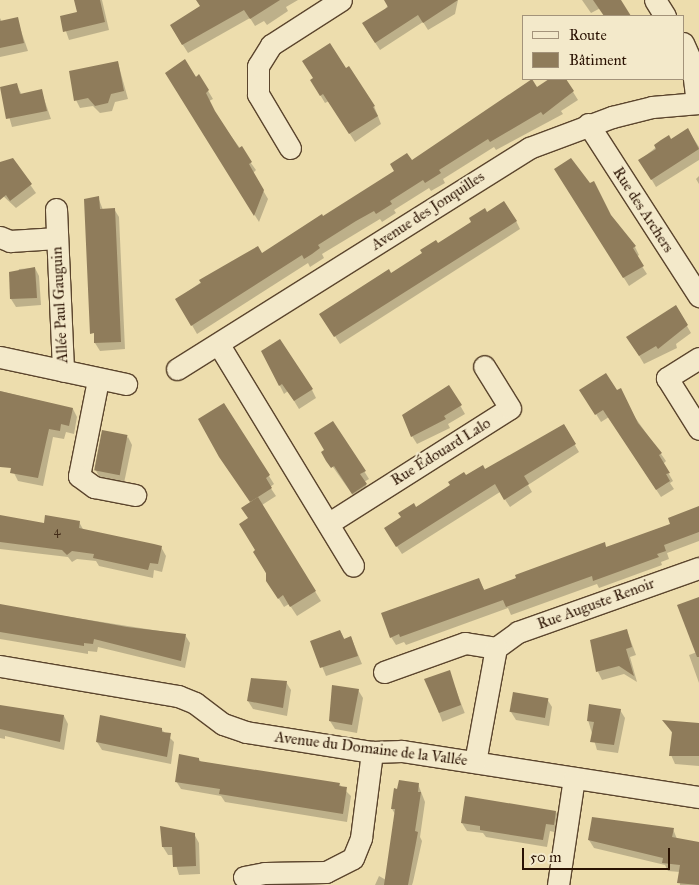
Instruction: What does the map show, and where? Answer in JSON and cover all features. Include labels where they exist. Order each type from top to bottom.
[{"type":"street","points":[[290,148],[258,94],[258,66],[272,45],[341,0]]},
{"type":"street","points":[[655,0],[664,15]]},
{"type":"street","points":[[684,46],[692,63],[698,103]]},
{"type":"street","name":"Avenue des Jonquilles","points":[[178,369],[219,345],[512,158],[588,124],[652,107],[698,103]]},
{"type":"street","name":"Rue des Archers","points":[[588,124],[699,296]]},
{"type":"street","name":"Allée Paul Gauguin","points":[[56,209],[63,371]]},
{"type":"street","name":"Allée Paul Gauguin","points":[[0,237],[10,240],[57,238]]},
{"type":"street","points":[[219,345],[354,565]]},
{"type":"street","points":[[0,357],[98,380],[126,384]]},
{"type":"street","points":[[699,358],[667,378],[699,429]]},
{"type":"street","name":"Rue Édouard Lalo","points":[[329,523],[510,408],[484,366]]},
{"type":"street","points":[[98,380],[79,476],[86,484],[94,487],[135,494]]},
{"type":"street","name":"Rue Auguste Renoir","points":[[496,648],[518,632],[699,568]]},
{"type":"street","points":[[384,672],[465,643],[496,648],[475,762]]},
{"type":"street","name":"Avenue du Domaine de la Vallée","points":[[0,666],[178,696],[195,702],[232,728],[372,752],[397,750],[699,797]]},
{"type":"street","points":[[244,877],[265,873],[326,872],[353,858],[361,838],[372,752]]},
{"type":"street","points":[[558,885],[574,778]]},
{"type":"building","points":[[74,0],[100,0],[105,22],[63,32],[60,16],[77,12]]},
{"type":"building","points":[[196,0],[280,0],[250,19],[244,10],[182,45],[170,25],[200,6]]},
{"type":"building","points":[[384,0],[458,0],[423,23],[418,15],[375,43],[362,23],[388,7]]},
{"type":"building","points":[[593,0],[621,0],[630,15],[603,15]]},
{"type":"building","points":[[18,17],[24,43],[0,48],[0,21]]},
{"type":"building","points":[[330,43],[346,68],[349,66],[375,106],[373,107],[378,116],[349,134],[323,94],[320,96],[310,80],[313,78],[302,61]]},
{"type":"building","points":[[185,59],[196,77],[199,74],[209,90],[206,93],[215,111],[239,148],[242,146],[252,162],[249,164],[264,190],[254,216],[165,73]]},
{"type":"building","points":[[118,61],[124,91],[111,94],[108,103],[95,106],[88,98],[74,101],[69,71]]},
{"type":"building","points":[[531,80],[533,80],[537,87],[548,80],[567,80],[574,91],[543,115],[541,112],[490,142],[488,139],[439,170],[441,173],[425,183],[423,180],[390,201],[392,204],[376,214],[374,211],[356,221],[318,245],[320,248],[312,254],[304,259],[302,255],[191,326],[175,299],[201,283],[199,280],[258,246],[262,253],[322,214],[323,216],[394,171],[390,164],[407,153],[412,160]]},
{"type":"building","points":[[17,83],[20,94],[42,89],[47,111],[6,119],[0,87]]},
{"type":"building","points":[[688,128],[699,149],[651,180],[638,160],[656,149],[654,145],[661,140],[669,135],[671,139]]},
{"type":"building","points":[[13,158],[32,184],[10,201],[6,195],[0,200],[0,162]]},
{"type":"building","points":[[571,158],[590,183],[594,181],[611,215],[636,246],[633,248],[644,266],[623,278],[554,169]]},
{"type":"building","points":[[99,196],[100,209],[115,208],[121,342],[94,343],[94,333],[90,334],[84,199]]},
{"type":"building","points":[[504,201],[517,221],[334,337],[319,314],[389,269],[391,273],[422,253],[420,250],[436,240],[438,243],[471,222],[469,218],[485,208],[487,212]]},
{"type":"building","points":[[35,267],[37,298],[10,299],[9,272]]},
{"type":"building","points":[[676,305],[688,325],[658,349],[656,346],[639,356],[626,337]]},
{"type":"building","points":[[280,339],[313,389],[294,401],[282,384],[279,386],[261,351]]},
{"type":"building","points":[[606,373],[617,390],[621,388],[638,423],[662,453],[659,455],[670,473],[666,474],[670,481],[656,490],[603,410],[595,415],[579,390]]},
{"type":"building","points":[[449,385],[462,405],[444,416],[446,419],[411,437],[402,415]]},
{"type":"building","points":[[0,391],[73,408],[69,426],[61,424],[60,431],[49,429],[38,478],[10,473],[11,468],[0,467]]},
{"type":"building","points":[[224,403],[270,475],[266,478],[272,488],[250,502],[219,457],[198,419]]},
{"type":"building","points":[[333,421],[366,471],[360,474],[367,484],[352,494],[334,466],[331,468],[326,461],[321,452],[324,450],[314,433]]},
{"type":"building","points":[[564,424],[576,444],[524,476],[529,484],[504,500],[495,484],[396,547],[384,528],[401,517],[398,513],[414,503],[416,507],[450,485],[448,482],[464,472],[466,475],[483,465],[485,469]]},
{"type":"building","points":[[102,430],[128,435],[120,475],[94,470]]},
{"type":"building","points":[[258,497],[316,591],[290,607],[283,595],[278,599],[266,581],[266,573],[239,524],[248,518],[241,508]]},
{"type":"building","points":[[699,506],[699,532],[664,545],[666,551],[657,554],[659,557],[593,581],[592,576],[506,607],[503,600],[400,637],[399,634],[390,638],[381,613],[479,578],[484,590],[516,578],[515,575],[605,542],[606,547],[670,524],[668,518]]},
{"type":"building","points":[[0,515],[44,523],[45,515],[80,521],[79,528],[162,546],[158,564],[150,563],[148,570],[93,558],[94,554],[72,551],[67,555],[62,550],[0,542]]},
{"type":"building","points":[[699,597],[699,657],[697,657],[677,605]]},
{"type":"building","points":[[0,604],[127,627],[186,634],[181,661],[94,639],[93,644],[84,643],[84,646],[0,632]]},
{"type":"building","points":[[627,629],[632,647],[626,649],[634,676],[619,666],[596,672],[590,640]]},
{"type":"building","points":[[340,630],[344,639],[351,636],[358,656],[320,668],[310,641]]},
{"type":"building","points":[[450,670],[461,705],[439,713],[424,679]]},
{"type":"building","points":[[251,678],[287,681],[283,708],[247,701]]},
{"type":"building","points":[[332,685],[359,689],[352,725],[329,721]]},
{"type":"building","points":[[513,692],[548,698],[545,718],[510,712]]},
{"type":"building","points":[[589,704],[621,709],[614,745],[590,742],[594,722],[587,721]]},
{"type":"building","points":[[0,705],[64,715],[60,742],[0,729]]},
{"type":"building","points":[[100,715],[162,728],[162,732],[171,733],[167,757],[96,742]]},
{"type":"building","points":[[662,720],[699,723],[699,756],[669,756],[672,732]]},
{"type":"building","points":[[179,754],[199,758],[199,761],[340,783],[339,786],[347,787],[343,814],[219,794],[220,789],[175,782]]},
{"type":"building","points":[[399,780],[419,783],[418,792],[421,792],[415,831],[418,832],[408,885],[384,885],[395,809],[391,809],[394,788],[397,789]]},
{"type":"building","points":[[465,796],[556,811],[554,825],[546,824],[543,840],[480,830],[480,826],[461,823]]},
{"type":"building","points":[[592,817],[674,828],[672,837],[699,842],[699,885],[677,883],[680,865],[662,863],[663,858],[588,840]]},
{"type":"building","points":[[160,826],[195,833],[196,866],[173,867],[172,847],[162,847]]}]
